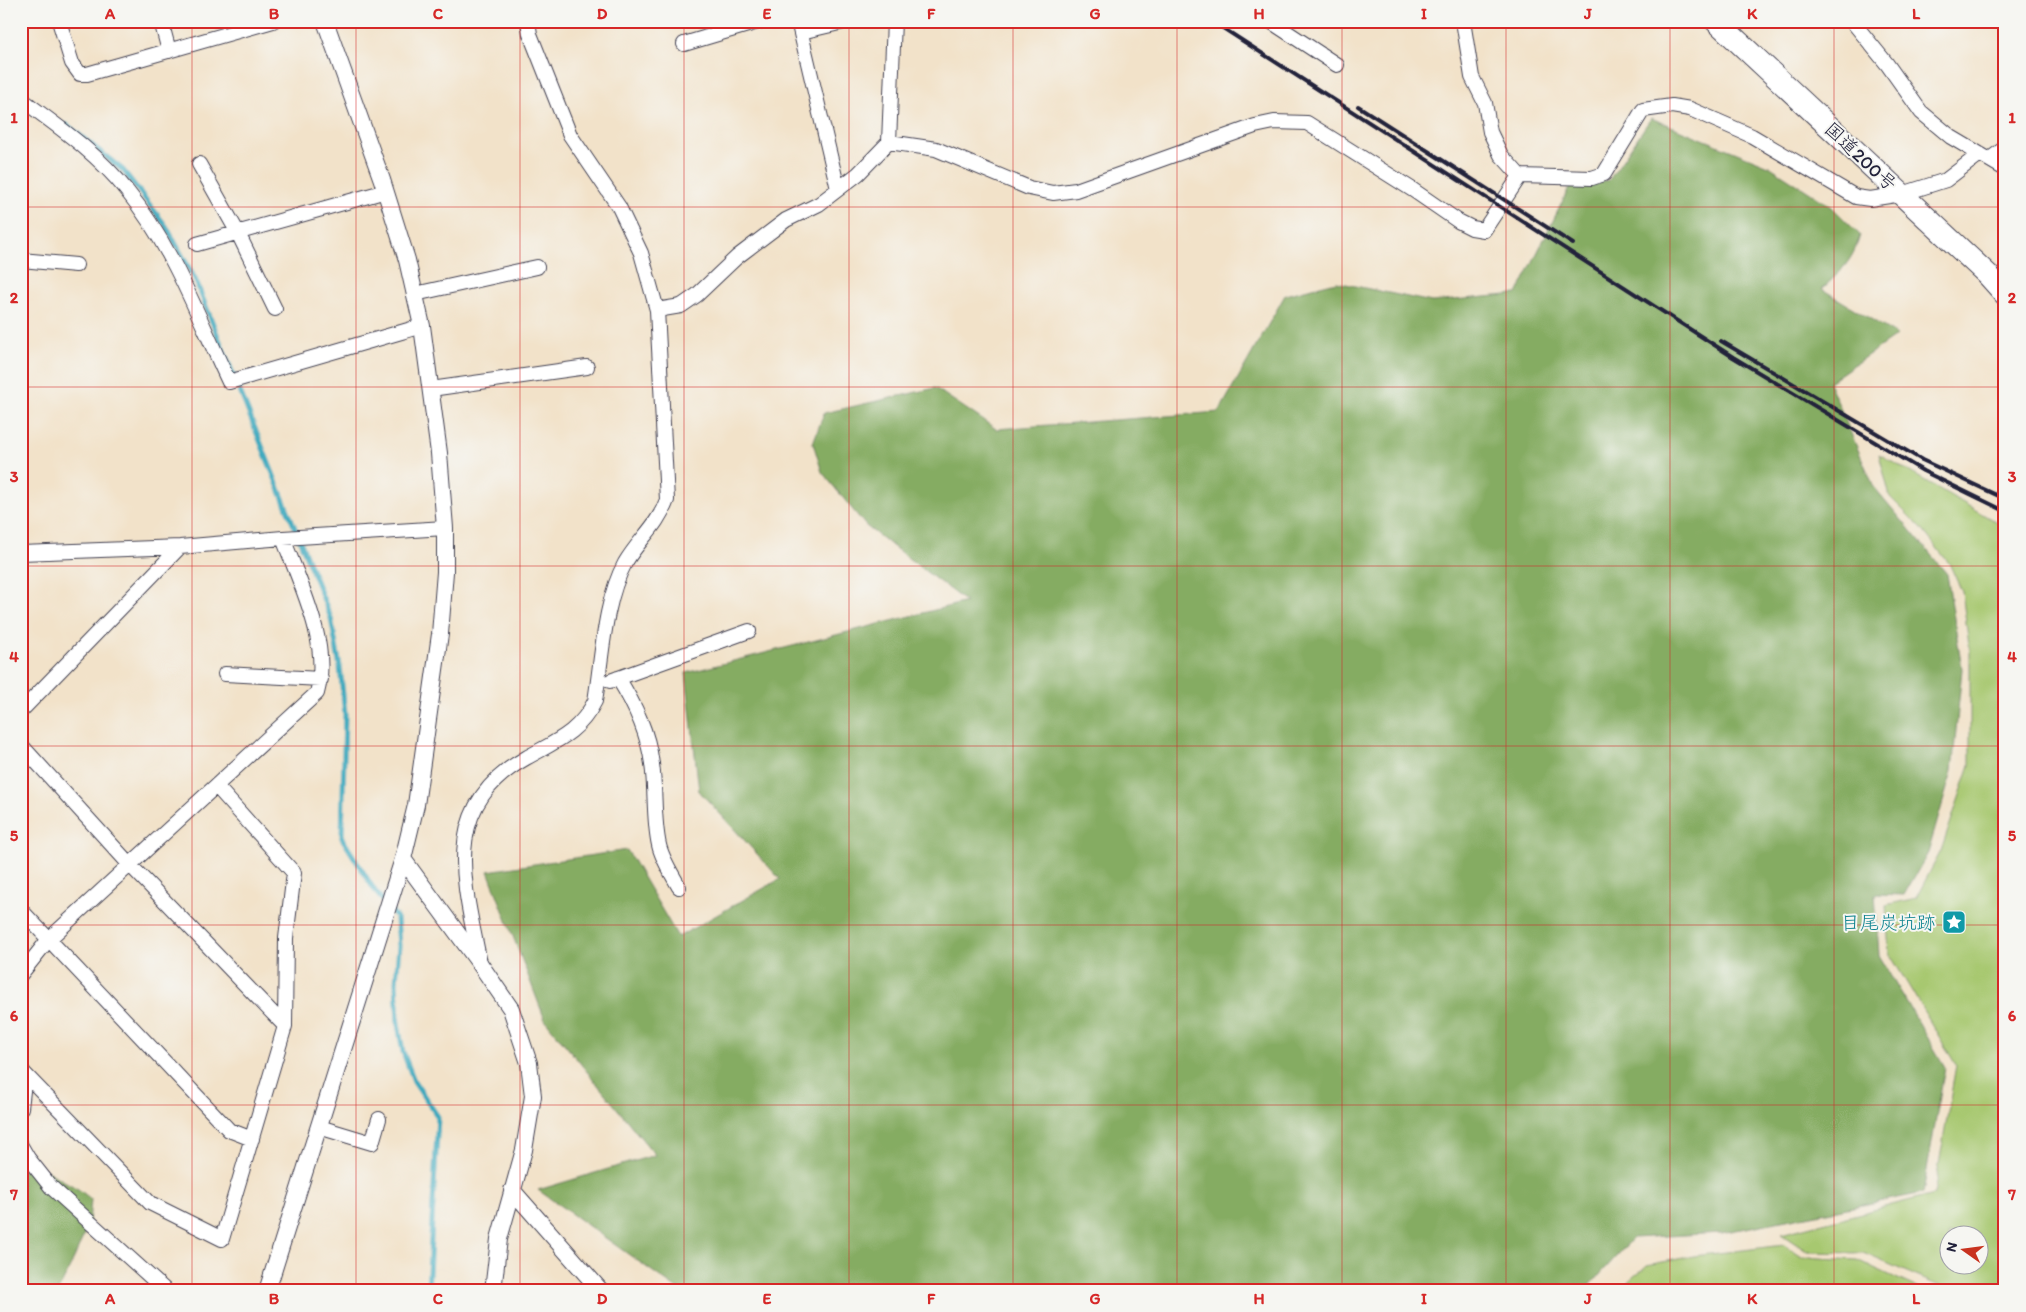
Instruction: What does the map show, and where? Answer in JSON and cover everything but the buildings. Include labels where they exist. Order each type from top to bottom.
[{"type":"highway","name":"国道200号","points":[[1716,21],[1988,275],[2005,294]]},
{"type":"street","points":[[59,21],[72,63],[80,74],[87,74],[273,21]]},
{"type":"street","points":[[161,21],[169,51]]},
{"type":"street","points":[[480,964],[465,885],[463,861],[465,838],[472,813],[486,790],[509,768],[578,727],[588,714],[595,701],[610,602],[617,580],[632,553],[662,514],[667,500],[657,310],[636,239],[619,207],[570,135],[530,34],[528,21]]},
{"type":"street","points":[[684,44],[761,21]]},
{"type":"street","points":[[838,189],[800,26],[848,21]]},
{"type":"street","points":[[657,310],[680,306],[697,295],[737,257],[758,241],[786,220],[819,204],[858,174],[889,142],[894,21]]},
{"type":"street","points":[[1270,21],[1337,65]]},
{"type":"street","points":[[1463,21],[1472,78],[1485,103],[1490,132],[1501,155],[1520,176],[1592,178],[1604,174],[1644,110],[1672,106],[1690,109],[1752,136],[1856,198],[1870,199],[1902,194],[1946,180],[1985,157],[2005,148]]},
{"type":"street","points":[[1852,21],[1887,64],[1921,112],[1951,137],[2005,169]]},
{"type":"street","points":[[267,1291],[403,859],[416,805],[438,653],[445,572],[445,528],[439,453],[432,388],[422,326],[407,260],[386,191],[328,22]]},
{"type":"street","points":[[21,99],[85,147],[127,190],[162,239],[229,382],[422,326]]},
{"type":"street","points":[[889,142],[936,149],[1029,188],[1052,193],[1076,190],[1255,126],[1274,122],[1308,123],[1458,222],[1472,228],[1484,230],[1520,176]]},
{"type":"street","points":[[199,164],[238,233],[275,309]]},
{"type":"street","points":[[197,244],[386,191]]},
{"type":"street","points":[[21,260],[76,265]]},
{"type":"street","points":[[414,294],[537,268]]},
{"type":"street","points":[[432,388],[587,367]]},
{"type":"street","points":[[21,553],[180,547],[283,538],[445,528]]},
{"type":"street","points":[[21,974],[49,939],[131,866],[317,693],[321,679],[316,628],[283,538]]},
{"type":"street","points":[[21,711],[180,547]]},
{"type":"street","points":[[598,686],[749,631]]},
{"type":"street","points":[[225,674],[321,679]]},
{"type":"street","points":[[618,678],[633,701],[647,734],[653,765],[656,829],[659,847],[679,887]]},
{"type":"street","points":[[21,745],[131,866],[285,1026]]},
{"type":"street","points":[[23,1072],[150,1203],[222,1239],[285,1026],[286,938],[294,873],[217,787]]},
{"type":"street","points":[[403,859],[480,964],[510,1009],[529,1063],[533,1096],[524,1150],[499,1239],[493,1291]]},
{"type":"street","points":[[21,910],[229,1130],[252,1139]]},
{"type":"street","points":[[21,1108],[23,1072]]},
{"type":"street","points":[[319,1127],[372,1143],[379,1118]]},
{"type":"street","points":[[21,1146],[51,1188],[166,1291]]},
{"type":"street","points":[[512,1190],[600,1291]]},
{"type":"green space","points":[[1651,118],[1769,166],[1832,207],[1860,235],[1850,259],[1841,271],[1822,289],[1897,335],[1829,382],[1874,487],[1947,574],[1962,669],[1952,771],[1928,853],[1904,895],[1875,894],[1879,955],[1945,1067],[1923,1193],[1721,1233],[1633,1238],[1585,1291],[680,1291],[538,1190],[655,1155],[545,1020],[488,871],[627,850],[678,937],[780,879],[699,791],[686,673],[966,602],[866,526],[822,472],[813,443],[824,413],[935,388],[996,429],[1219,412],[1285,295],[1336,282],[1432,302],[1517,294],[1570,186],[1609,180]]},
{"type":"green space","points":[[1879,454],[1991,519],[2005,525],[2005,1291],[1944,1291],[1944,1288],[1863,1253],[1808,1252],[1781,1234],[1934,1194],[1956,1065],[1889,953],[1886,905],[1916,898],[1941,851],[1970,765],[1970,653],[1962,592],[1949,563],[1921,528],[1890,497]]},
{"type":"green space","points":[[21,1156],[78,1189],[91,1199],[89,1223],[58,1291],[21,1291]]},
{"type":"green space","points":[[1784,1245],[1802,1257],[1857,1260],[1924,1291],[1619,1291],[1647,1265],[1694,1256]]},
{"type":"waterway","points":[[67,125],[123,170],[166,226],[195,279],[331,618],[340,667],[345,714],[342,838],[375,891],[397,918],[399,946],[396,982],[398,1024],[403,1052],[414,1081],[438,1117],[428,1291]]},
{"type":"railway","points":[[1212,21],[1733,357],[1923,471],[2005,511]]},
{"type":"railway","points":[[1358,106],[1573,244]]},
{"type":"railway","points":[[1721,341],[1922,460],[2005,499]]},
{"type":"place","name":"目尾炭坑跡","points":[[1954,922]]}]
